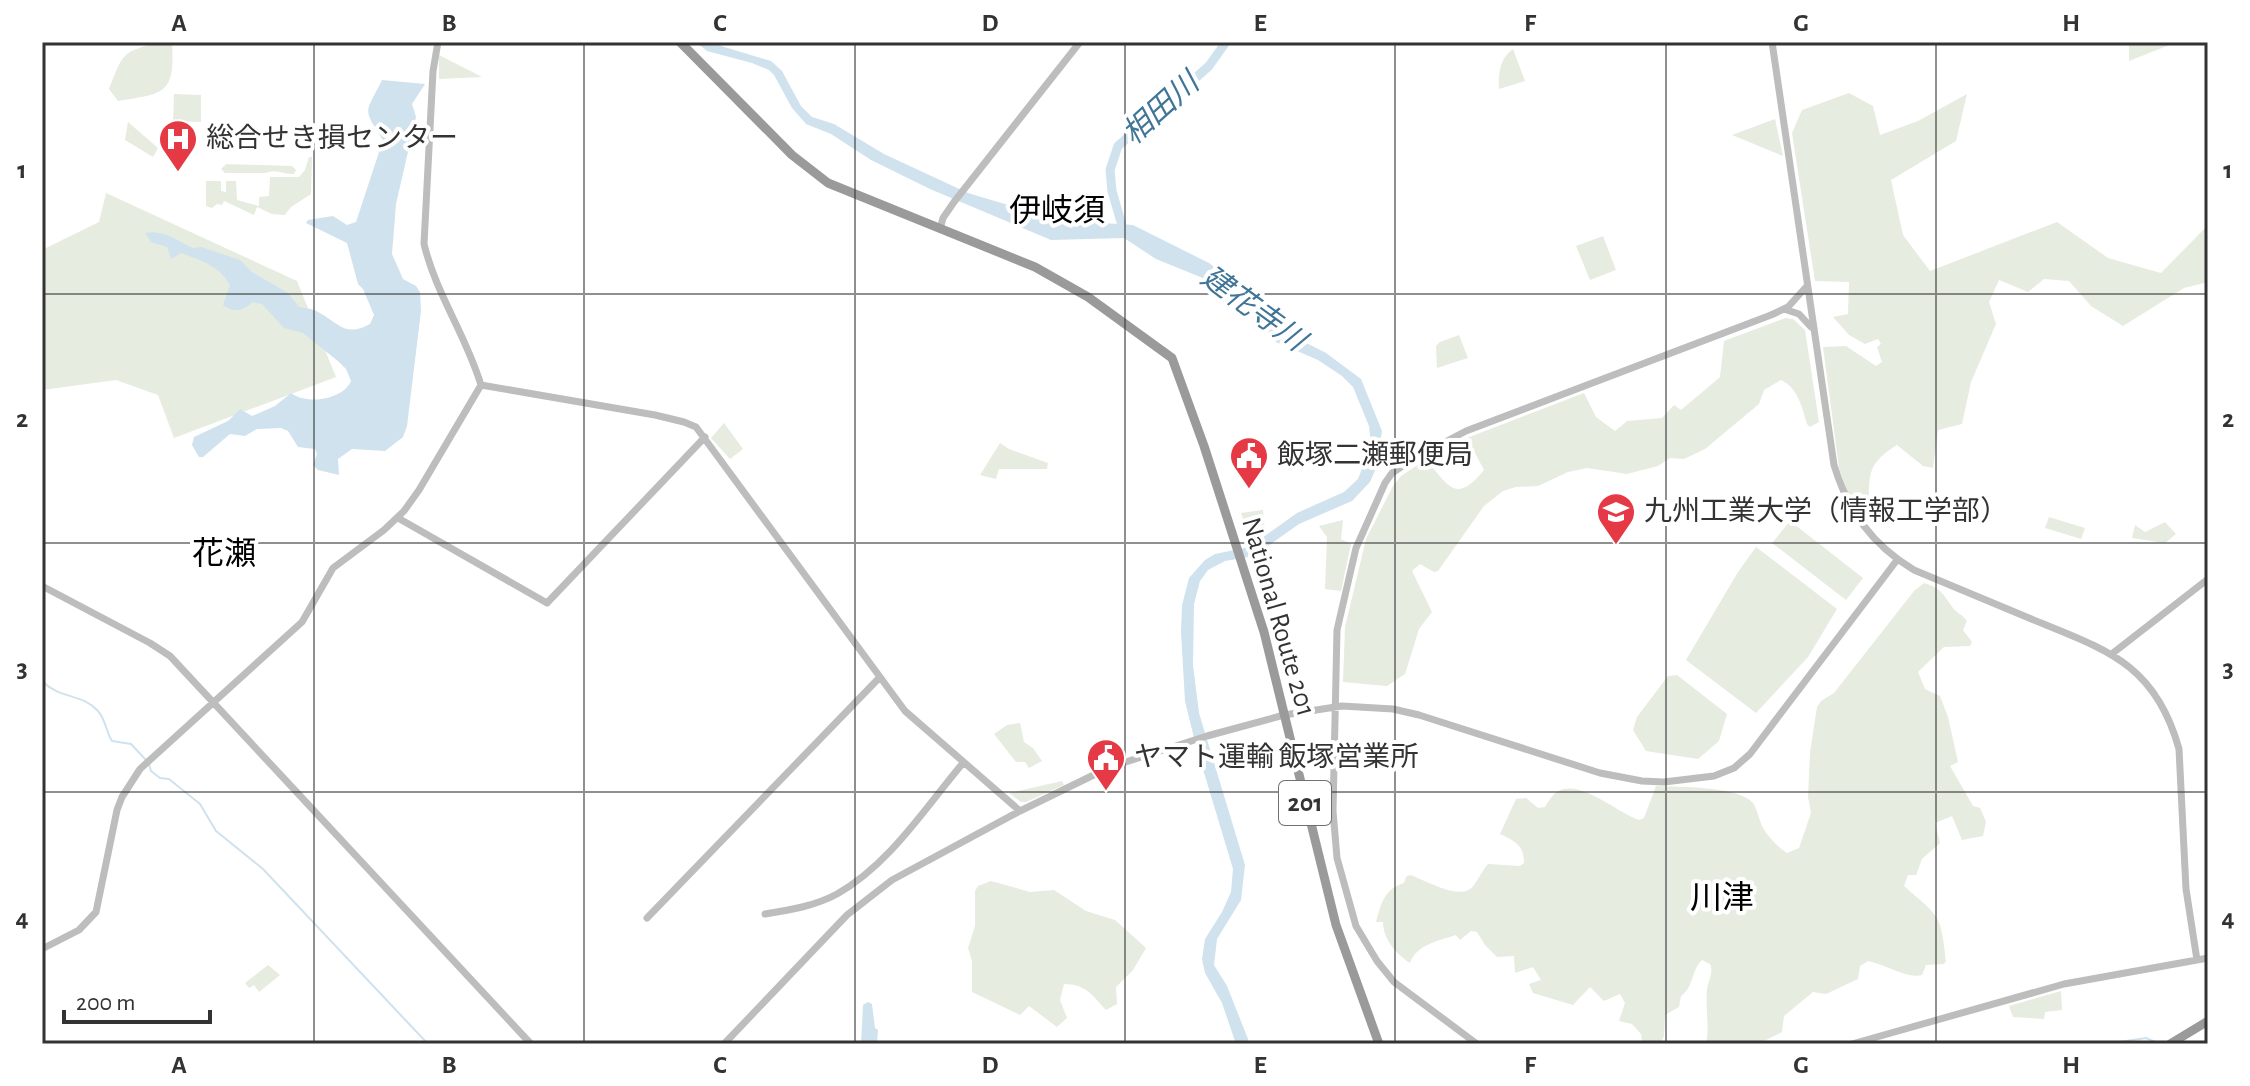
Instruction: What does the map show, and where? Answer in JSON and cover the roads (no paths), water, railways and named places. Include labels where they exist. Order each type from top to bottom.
[{"type":"highway","name":"National Route 201","points":[[680,42],[810,170],[844,191],[1059,280],[1112,313],[1172,358],[1264,632],[1336,925],[1379,1044]]},
{"type":"highway","points":[[2170,1044],[2208,1021]]},
{"type":"street","points":[[438,42],[433,71],[424,244],[430,267],[464,337],[481,385]]},
{"type":"street","points":[[940,229],[943,218],[954,202],[1080,42]]},
{"type":"street","points":[[1772,42],[1834,465],[1840,486],[1859,522],[1874,541],[1897,560],[1914,570],[2113,653],[2157,696],[2174,729],[2179,749],[2186,889],[2197,960]]},
{"type":"street","points":[[1477,1044],[1394,982],[1377,961],[1356,926],[1333,834],[1337,630],[1361,537],[1392,473],[1466,431],[1784,309],[1807,286]]},
{"type":"street","points":[[1784,309],[1799,314],[1814,331]]},
{"type":"street","points":[[481,385],[684,422],[696,427],[911,718],[1020,811]]},
{"type":"street","points":[[42,949],[79,930],[96,912],[117,810],[132,780],[302,622],[333,568],[398,518],[419,490],[481,385]]},
{"type":"street","points":[[398,518],[547,603],[705,437]]},
{"type":"street","points":[[724,1044],[847,915],[892,880],[1110,767],[1207,736],[1284,715],[1335,706],[1374,707],[1419,715],[1600,773],[1664,782],[1714,776],[1734,768],[1750,754],[1897,560]]},
{"type":"street","points":[[2113,653],[2208,579]]},
{"type":"street","points":[[42,586],[160,649],[182,668],[531,1044]]},
{"type":"street","points":[[647,918],[880,677]]},
{"type":"street","points":[[765,914],[798,909],[835,895],[851,885],[888,852],[963,763]]},
{"type":"street","points":[[1852,1044],[2064,984],[2208,958]]},
{"type":"water","name":"建花寺川","points":[[696,42],[708,42],[771,61],[782,71],[801,106],[812,117],[834,124],[884,154],[968,193],[1058,220],[1133,225],[1209,263],[1239,285],[1285,332],[1326,353],[1361,379],[1382,431],[1376,468],[1370,482],[1352,501],[1299,524],[1254,556],[1225,561],[1208,570],[1200,581],[1194,604],[1193,665],[1199,713],[1245,865],[1241,900],[1217,939],[1214,965],[1227,986],[1250,1044],[1236,1044],[1222,1003],[1205,973],[1202,959],[1205,939],[1231,892],[1233,869],[1185,701],[1182,605],[1189,578],[1205,560],[1215,554],[1249,547],[1297,513],[1344,492],[1358,479],[1371,445],[1369,426],[1353,387],[1318,360],[1276,342],[1242,300],[1220,285],[1156,259],[1124,238],[1051,240],[930,189],[871,160],[831,134],[806,124],[792,108],[769,70],[707,51]]},
{"type":"water","points":[[382,80],[425,84],[412,104],[416,117],[396,204],[392,254],[403,279],[420,292],[421,311],[407,426],[403,437],[385,451],[352,449],[338,459],[339,475],[318,470],[313,465],[317,454],[315,449],[298,447],[288,431],[281,428],[257,429],[245,436],[230,434],[199,457],[192,445],[194,437],[228,421],[240,409],[252,416],[275,406],[291,393],[306,399],[324,399],[340,393],[351,381],[339,362],[303,333],[284,328],[262,304],[253,302],[238,310],[223,305],[230,285],[221,273],[209,264],[181,253],[171,259],[167,247],[151,242],[145,233],[164,234],[193,248],[201,247],[240,260],[252,272],[288,293],[299,307],[311,309],[339,326],[352,330],[370,324],[374,315],[358,284],[347,243],[306,223],[308,220],[333,216],[347,225],[356,222],[383,140],[368,111]]},
{"type":"water","points":[[868,1002],[872,1004],[875,1028],[878,1030],[877,1044],[861,1044],[863,1005]]},
{"type":"waterway","name":"相田川","points":[[1123,229],[1112,191],[1110,170],[1118,146],[1209,66],[1226,42]]},
{"type":"waterway","points":[[42,681],[57,691],[92,705],[101,715],[112,741],[131,744],[145,759]]},
{"type":"waterway","points":[[149,764],[151,771],[160,778],[169,779],[200,804],[216,831],[263,869],[428,1044]]},
{"type":"waterway","points":[[2106,1044],[2146,1038],[2160,1044]]},
{"type":"place","name":"総合せき損センター","points":[[178,173]]},
{"type":"place","name":"飯塚二瀬郵便局","points":[[1249,490]]},
{"type":"place","name":"九州工業大学（情報工学部）","points":[[1616,546]]},
{"type":"place","name":"ヤマト運輸 飯塚営業所","points":[[1106,792]]},
{"type":"district","name":"伊岐須","points":[[1057,211]]},
{"type":"district","name":"花瀬","points":[[224,554]]},
{"type":"district","name":"川津","points":[[1722,898]]}]
